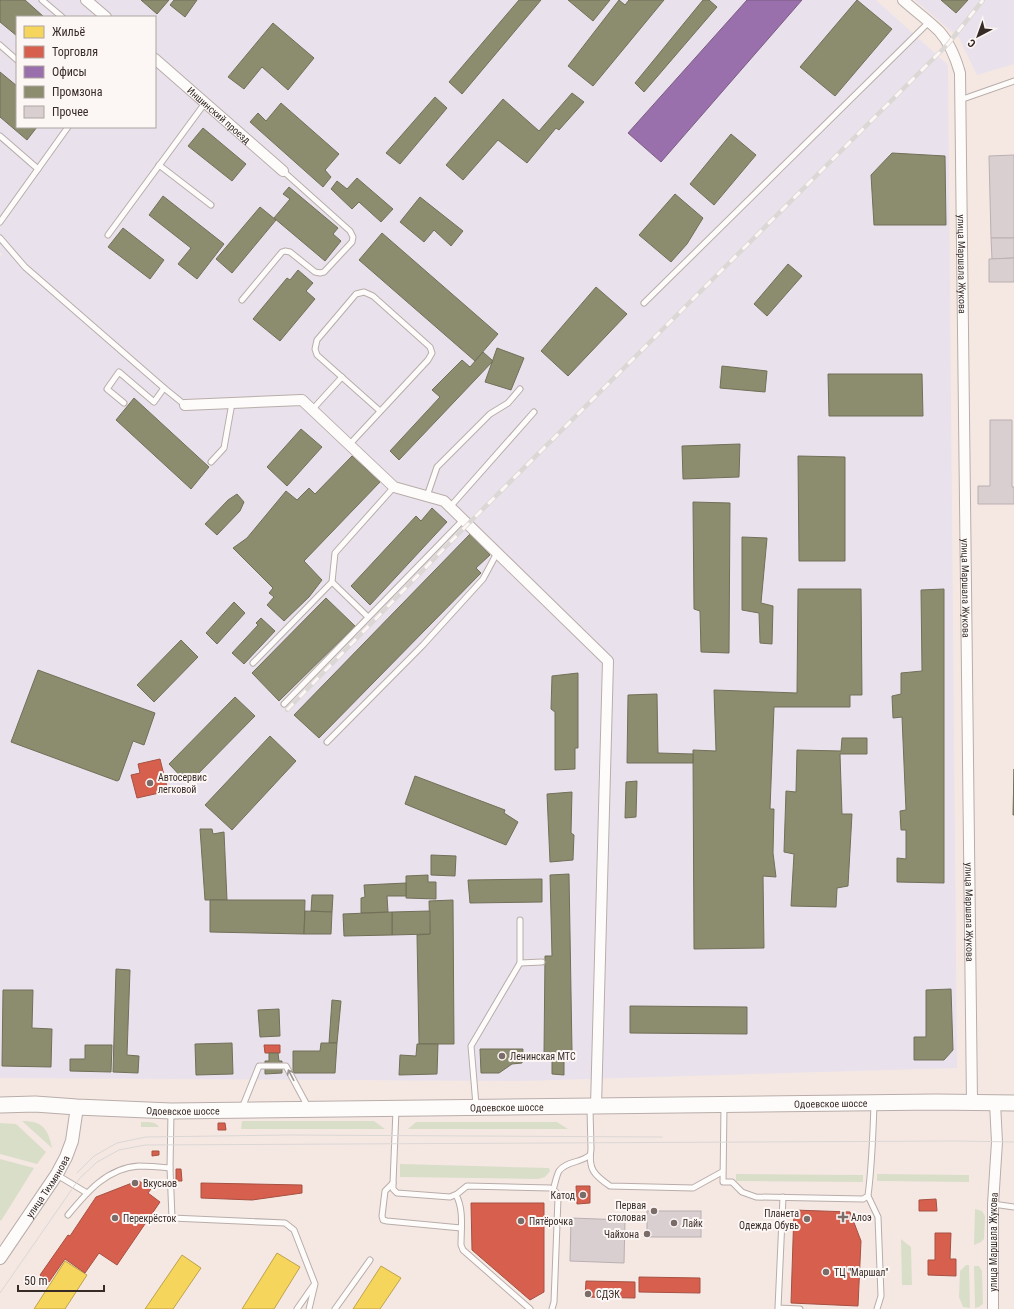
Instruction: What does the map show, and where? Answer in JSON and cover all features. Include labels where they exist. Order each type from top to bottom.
[{"type":"main road","name":"Одоевское шоссе","points":[[0,1104],[35,1104],[172,1111],[241,1111],[1014,1102]]},
{"type":"street","points":[[86,0],[105,16]]},
{"type":"street","name":"улица Маршала Жукова","points":[[903,0],[939,31],[956,59],[960,73],[972,1102]]},
{"type":"street","name":"Иншинский проезд","points":[[156,61],[283,171]]},
{"type":"street","points":[[185,406],[302,400],[394,487],[444,501],[608,662],[593,1106]]},
{"type":"street","name":"улица Маршала Жукова","points":[[993,1309],[993,1204],[997,1142],[995,1102]]},
{"type":"street","name":"улица Тихмянова","points":[[0,1258],[57,1175],[72,1141],[77,1107]]},
{"type":"lane","points":[[42,0],[61,16]]},
{"type":"lane","points":[[644,303],[929,22]]},
{"type":"lane","points":[[0,45],[16,59]]},
{"type":"lane","points":[[960,100],[1014,81]]},
{"type":"lane","points":[[108,235],[206,103]]},
{"type":"lane","points":[[0,222],[67,128]]},
{"type":"lane","points":[[0,136],[38,169]]},
{"type":"lane","points":[[159,165],[211,205]]},
{"type":"lane","points":[[242,300],[285,250],[290,252],[315,272],[320,273],[324,272],[352,242],[353,237],[350,231],[283,171]]},
{"type":"lane","points":[[0,238],[25,267],[185,406]]},
{"type":"lane","points":[[349,445],[428,360],[432,353],[430,347],[373,296],[364,292],[356,294],[317,340],[315,349],[317,355],[380,411]]},
{"type":"lane","points":[[124,403],[106,389],[119,372],[154,402],[164,388]]},
{"type":"lane","points":[[312,410],[342,377]]},
{"type":"lane","points":[[426,496],[437,467],[490,414],[508,403],[520,390]]},
{"type":"lane","points":[[211,462],[224,448],[232,403]]},
{"type":"lane","points":[[450,507],[534,412]]},
{"type":"lane","points":[[253,663],[332,582],[335,553],[394,487]]},
{"type":"lane","points":[[284,704],[463,520]]},
{"type":"lane","points":[[326,742],[424,645],[483,579],[497,552]]},
{"type":"lane","points":[[332,582],[368,617]]},
{"type":"lane","points":[[477,1108],[471,1046],[520,963],[520,920]]},
{"type":"lane","points":[[520,963],[542,962]]},
{"type":"lane","points":[[241,1111],[259,1066],[286,1066],[309,1110]]},
{"type":"lane","points":[[874,1103],[873,1142],[868,1196],[878,1216],[881,1296],[877,1309]]},
{"type":"lane","points":[[724,1105],[723,1182],[732,1182],[742,1192],[756,1197],[863,1199],[868,1196]]},
{"type":"lane","points":[[593,1106],[590,1155],[592,1171],[610,1186],[693,1188],[722,1172]]},
{"type":"lane","points":[[396,1109],[393,1189],[397,1192],[450,1197],[456,1195],[467,1186],[550,1188],[557,1195],[554,1302],[552,1309]]},
{"type":"lane","points":[[172,1111],[170,1168],[172,1218],[285,1223],[294,1230],[315,1284],[309,1309]]},
{"type":"lane","points":[[553,1190],[557,1176],[564,1166],[581,1161],[590,1155]]},
{"type":"lane","points":[[68,1215],[87,1193],[105,1177],[122,1169],[138,1166],[170,1168]]},
{"type":"lane","points":[[57,1175],[87,1193]]},
{"type":"lane","points":[[393,1183],[385,1191],[382,1216],[383,1220],[387,1222],[461,1228]]},
{"type":"lane","points":[[456,1195],[460,1201],[461,1245],[463,1250],[530,1309]]},
{"type":"lane","points":[[783,1197],[778,1308],[800,1309]]},
{"type":"lane","points":[[993,1204],[1014,1207]]},
{"type":"lane","points":[[335,1309],[370,1260]]},
{"type":"lane","points":[[297,1309],[315,1284]]},
{"type":"shaded area","points":[[0,0],[876,0],[948,65],[957,1068],[521,1081],[0,1078],[0,257],[2,254],[0,252]]},
{"type":"shaded area","points":[[915,0],[1014,0],[1014,64],[977,75],[959,38]]},
{"type":"green space","points":[[22,1121],[29,1121],[43,1127],[49,1136],[52,1148]]},
{"type":"green space","points":[[242,1121],[374,1121],[385,1129],[241,1129]]},
{"type":"green space","points":[[141,1122],[153,1123],[159,1127],[141,1127]]},
{"type":"green space","points":[[416,1122],[557,1122],[568,1129],[408,1129]]},
{"type":"green space","points":[[0,1123],[16,1124],[46,1152],[37,1164],[0,1154]]},
{"type":"green space","points":[[0,1159],[34,1168],[1,1221],[0,1220]]},
{"type":"green space","points":[[400,1164],[549,1168],[550,1171],[545,1177],[538,1179],[400,1177]]},
{"type":"green space","points":[[736,1174],[863,1175],[863,1182],[736,1181]]},
{"type":"green space","points":[[877,1174],[969,1175],[969,1182],[877,1181]]},
{"type":"green space","points":[[975,1209],[982,1211],[985,1216],[984,1239],[974,1245]]},
{"type":"green space","points":[[901,1239],[911,1247],[912,1285],[902,1285]]},
{"type":"green space","points":[[966,1265],[969,1265],[970,1308],[963,1307],[959,1297],[960,1271]]},
{"type":"green space","points":[[974,1266],[979,1266],[982,1271],[983,1304],[975,1308]]},
{"type":"building: Жильё","points":[[277,1253],[300,1267],[274,1309],[242,1309]]},
{"type":"building: Жильё","points":[[182,1255],[201,1268],[173,1309],[145,1309]]},
{"type":"building: Жильё","points":[[65,1261],[87,1275],[65,1309],[34,1309]]},
{"type":"building: Жильё","points":[[381,1266],[401,1278],[380,1309],[353,1309]]},
{"type":"building: Торговля","name":"Автосервис легковой","points":[[160,759],[168,791],[137,798],[131,775],[140,773],[138,764]]},
{"type":"building: Торговля","points":[[264,1045],[280,1045],[280,1053],[265,1053]]},
{"type":"building: Торговля","points":[[218,1123],[225,1123],[226,1130],[218,1130]]},
{"type":"building: Торговля","points":[[152,1151],[159,1151],[159,1155],[152,1156]]},
{"type":"building: Торговля","points":[[176,1169],[181,1169],[182,1181],[176,1181]]},
{"type":"building: Торговля","name":"Перекрёсток","points":[[139,1181],[151,1189],[148,1193],[160,1202],[117,1265],[99,1253],[85,1273],[65,1259],[49,1282],[40,1275],[68,1235],[70,1236],[96,1197],[132,1183],[136,1185]]},
{"type":"building: Торговля","points":[[201,1183],[302,1185],[302,1193],[252,1200],[201,1198]]},
{"type":"building: Торговля","name":"Катод","points":[[576,1186],[590,1186],[590,1203],[577,1204]]},
{"type":"building: Торговля","points":[[936,1199],[937,1211],[919,1211],[919,1200]]},
{"type":"building: Торговля","points":[[471,1203],[544,1203],[544,1292],[530,1300],[472,1250]]},
{"type":"building: Торговля","name":"ТЦ \"Маршал\"","points":[[794,1210],[850,1212],[861,1241],[858,1306],[791,1303]]},
{"type":"building: Торговля","points":[[935,1233],[951,1233],[950,1259],[956,1259],[956,1276],[928,1275],[928,1260],[935,1260]]},
{"type":"building: Торговля","points":[[639,1277],[700,1278],[700,1293],[639,1292]]},
{"type":"building: Торговля","points":[[586,1281],[635,1282],[635,1298],[585,1297]]},
{"type":"building: Офисы","points":[[747,0],[802,0],[661,162],[628,133]]},
{"type":"building: Промзона","points":[[0,0],[25,0],[43,16],[16,16],[16,35],[0,22]]},
{"type":"building: Промзона","points":[[141,0],[169,0],[157,14]]},
{"type":"building: Промзона","points":[[174,0],[197,0],[185,17],[170,5]]},
{"type":"building: Промзона","points":[[519,0],[541,0],[462,94],[449,82]]},
{"type":"building: Промзона","points":[[568,0],[610,0],[593,21]]},
{"type":"building: Промзона","points":[[619,0],[625,5],[629,0],[664,0],[593,86],[568,66]]},
{"type":"building: Промзона","points":[[703,0],[709,0],[717,7],[644,92],[635,83]]},
{"type":"building: Промзона","points":[[857,0],[892,29],[835,96],[800,67]]},
{"type":"building: Промзона","points":[[941,0],[968,0],[956,13]]},
{"type":"building: Промзона","points":[[273,23],[314,58],[288,90],[262,67],[244,89],[228,77]]},
{"type":"building: Промзона","points":[[0,72],[16,85],[16,128],[36,128],[27,140],[0,117]]},
{"type":"building: Промзона","points":[[572,93],[584,102],[559,130],[556,128],[527,163],[498,140],[463,180],[446,165],[503,99],[539,131]]},
{"type":"building: Промзона","points":[[435,97],[447,108],[400,164],[386,153]]},
{"type":"building: Промзона","points":[[281,103],[339,154],[325,170],[331,177],[323,187],[250,122],[258,113],[266,121]]},
{"type":"building: Промзона","points":[[203,128],[246,164],[232,181],[188,146]]},
{"type":"building: Промзона","points":[[731,134],[756,155],[714,205],[690,184]]},
{"type":"building: Промзона","points":[[892,153],[945,156],[946,225],[874,225],[871,175]]},
{"type":"building: Промзона","points":[[357,178],[393,209],[381,222],[359,202],[352,209],[331,189],[337,181],[347,189]]},
{"type":"building: Промзона","points":[[289,187],[338,228],[333,234],[341,241],[325,261],[274,218],[290,199],[283,194]]},
{"type":"building: Промзона","points":[[675,194],[703,218],[687,244],[671,262],[639,235]]},
{"type":"building: Промзона","points":[[163,196],[224,244],[197,279],[178,264],[191,248],[149,215]]},
{"type":"building: Промзона","points":[[420,197],[463,231],[451,246],[434,230],[424,242],[400,222]]},
{"type":"building: Промзона","points":[[260,207],[276,220],[232,273],[216,259]]},
{"type":"building: Промзона","points":[[123,228],[164,260],[150,279],[108,247]]},
{"type":"building: Промзона","points":[[382,233],[498,334],[475,361],[359,260]]},
{"type":"building: Промзона","points":[[788,264],[802,276],[767,316],[754,304]]},
{"type":"building: Промзона","points":[[298,270],[313,283],[306,291],[315,299],[280,341],[253,319],[287,278],[290,280]]},
{"type":"building: Промзона","points":[[596,287],[627,314],[568,376],[541,351]]},
{"type":"building: Промзона","points":[[497,348],[524,358],[511,390],[485,382]]},
{"type":"building: Промзона","points":[[483,352],[493,361],[399,460],[390,451],[440,397],[432,390],[462,360],[470,367]]},
{"type":"building: Промзона","points":[[722,366],[767,371],[765,392],[720,388]]},
{"type":"building: Промзона","points":[[828,374],[922,374],[923,416],[829,416]]},
{"type":"building: Промзона","points":[[134,398],[209,467],[191,489],[116,420]]},
{"type":"building: Промзона","points":[[301,429],[322,447],[287,486],[267,467]]},
{"type":"building: Промзона","points":[[740,444],[739,477],[683,479],[682,446]]},
{"type":"building: Промзона","points":[[352,456],[380,482],[304,561],[322,580],[309,597],[284,621],[267,605],[274,597],[269,593],[273,588],[233,548],[247,538],[286,491],[297,500],[309,488],[315,494]]},
{"type":"building: Промзона","points":[[798,456],[845,457],[845,561],[799,561]]},
{"type":"building: Промзона","points":[[237,494],[244,502],[240,511],[217,535],[205,524],[228,500]]},
{"type":"building: Промзона","points":[[693,502],[730,503],[729,653],[701,652],[700,611],[694,609]]},
{"type":"building: Промзона","points":[[432,508],[447,522],[370,605],[351,586],[416,516],[421,521]]},
{"type":"building: Промзона","points":[[470,534],[490,555],[476,568],[481,573],[319,738],[294,715]]},
{"type":"building: Промзона","points":[[742,537],[767,538],[761,603],[773,606],[772,644],[760,643],[759,613],[742,610]]},
{"type":"building: Промзона","points":[[798,589],[861,589],[862,695],[850,695],[850,707],[774,707],[770,809],[774,809],[773,853],[776,877],[763,876],[764,948],[694,949],[693,750],[716,751],[714,690],[797,693]]},
{"type":"building: Промзона","points":[[944,589],[944,883],[897,882],[897,858],[906,859],[906,830],[901,830],[900,811],[906,810],[902,717],[893,718],[892,696],[901,694],[901,673],[922,671],[921,590]]},
{"type":"building: Промзона","points":[[326,598],[355,626],[279,701],[252,673]]},
{"type":"building: Промзона","points":[[234,602],[245,613],[217,644],[206,633]]},
{"type":"building: Промзона","points":[[261,618],[275,631],[244,664],[232,653],[258,625],[256,623]]},
{"type":"building: Промзона","points":[[181,640],[198,657],[154,702],[137,685]]},
{"type":"building: Промзона","points":[[38,670],[155,713],[144,745],[133,741],[119,780],[117,781],[11,742]]},
{"type":"building: Промзона","points":[[578,673],[578,748],[575,748],[575,769],[555,770],[555,712],[551,709],[552,676]]},
{"type":"building: Промзона","points":[[657,694],[658,753],[693,754],[693,763],[627,763],[628,695]]},
{"type":"building: Промзона","points":[[235,697],[255,716],[188,784],[169,764]]},
{"type":"building: Промзона","points":[[270,736],[296,761],[232,830],[205,805]]},
{"type":"building: Промзона","points":[[842,738],[867,738],[867,754],[840,754],[842,814],[852,814],[848,886],[837,888],[836,907],[791,906],[794,854],[784,852],[786,791],[796,792],[797,750],[841,751]]},
{"type":"building: Промзона","points":[[1014,769],[1014,815],[1013,815]]},
{"type":"building: Промзона","points":[[415,776],[505,810],[504,813],[518,822],[506,845],[405,804]]},
{"type":"building: Промзона","points":[[637,781],[636,817],[625,818],[626,782]]},
{"type":"building: Промзона","points":[[572,792],[571,833],[574,835],[573,860],[550,862],[547,794]]},
{"type":"building: Промзона","points":[[200,829],[212,829],[213,834],[224,832],[227,900],[205,900]]},
{"type":"building: Промзона","points":[[431,855],[456,856],[455,876],[431,875]]},
{"type":"building: Промзона","points":[[569,874],[572,1051],[564,1051],[564,1075],[552,1074],[552,1054],[544,1054],[545,956],[552,956],[550,875]]},
{"type":"building: Промзона","points":[[428,875],[428,882],[436,882],[436,899],[406,898],[406,876]]},
{"type":"building: Промзона","points":[[542,879],[542,902],[470,903],[468,880]]},
{"type":"building: Промзона","points":[[406,883],[406,896],[387,896],[388,912],[361,913],[361,898],[365,897],[364,885]]},
{"type":"building: Промзона","points":[[312,895],[333,895],[332,912],[311,911]]},
{"type":"building: Промзона","points":[[210,900],[305,900],[304,934],[210,932]]},
{"type":"building: Промзона","points":[[453,900],[454,1044],[419,1044],[417,935],[430,934],[429,901]]},
{"type":"building: Промзона","points":[[305,911],[332,912],[331,934],[304,934]]},
{"type":"building: Промзона","points":[[430,911],[430,934],[392,935],[392,912]]},
{"type":"building: Промзона","points":[[392,912],[392,935],[344,936],[343,914]]},
{"type":"building: Промзона","points":[[116,969],[130,970],[127,1055],[139,1056],[138,1073],[113,1072]]},
{"type":"building: Промзона","points":[[951,989],[953,1050],[944,1060],[914,1060],[914,1037],[926,1037],[926,990]]},
{"type":"building: Промзона","points":[[3,990],[33,990],[32,1028],[52,1029],[51,1067],[2,1066]]},
{"type":"building: Промзона","points":[[332,1000],[341,1001],[337,1043],[329,1043]]},
{"type":"building: Промзона","points":[[630,1006],[747,1007],[747,1034],[630,1033]]},
{"type":"building: Промзона","points":[[279,1009],[280,1036],[260,1037],[258,1010]]},
{"type":"building: Промзона","points":[[232,1043],[233,1074],[196,1075],[195,1044]]},
{"type":"building: Промзона","points":[[321,1043],[337,1043],[335,1073],[293,1073],[293,1051],[320,1051]]},
{"type":"building: Промзона","points":[[417,1044],[438,1044],[437,1074],[399,1075],[400,1055],[416,1056]]},
{"type":"building: Промзона","points":[[85,1045],[112,1045],[111,1072],[70,1071],[70,1059],[85,1059]]},
{"type":"building: Промзона","name":"Ленинская МТС","points":[[480,1049],[523,1049],[522,1063],[512,1064],[499,1073],[481,1073]]},
{"type":"building: Промзона","points":[[269,1053],[278,1053],[279,1061],[282,1061],[282,1073],[265,1074],[265,1061],[269,1061]]},
{"type":"building: Прочее","points":[[1014,155],[1014,238],[991,238],[989,156]]},
{"type":"building: Прочее","points":[[991,238],[1014,238],[1014,258],[992,259]]},
{"type":"building: Прочее","points":[[1014,258],[1014,282],[989,282],[989,259]]},
{"type":"building: Прочее","points":[[990,420],[1012,420],[1012,487],[1014,487],[1014,504],[978,504],[978,486],[990,486]]},
{"type":"building: Прочее","name":"Лайк","points":[[647,1211],[701,1211],[701,1237],[647,1237]]},
{"type":"building: Прочее","points":[[571,1218],[625,1220],[624,1263],[570,1261]]},
{"type":"tram line","points":[[77,1173],[94,1156],[117,1143],[146,1137],[287,1135],[662,1137]]},
{"type":"tram line","points":[[0,1293],[79,1179],[97,1162],[119,1150],[145,1145],[1014,1142]]},
{"type":"railway","points":[[287,710],[468,524],[948,44],[983,0]]},
{"type":"place","name":"Автосервис легковой","points":[[150,783]]},
{"type":"place","name":"Ленинская МТС","points":[[502,1056]]},
{"type":"place","name":"Вкуснов","points":[[135,1183]]},
{"type":"place","name":"Катод","points":[[583,1195]]},
{"type":"place","name":"Первая столовая","points":[[654,1211]]},
{"type":"place","name":"Алоэ","points":[[843,1217]]},
{"type":"place","name":"Перекрёсток","points":[[115,1218]]},
{"type":"place","name":"Планета Одежда Обувь","points":[[807,1219]]},
{"type":"place","name":"Пятёрочка","points":[[521,1221]]},
{"type":"place","name":"Лайк","points":[[674,1223]]},
{"type":"place","name":"Чайхона","points":[[647,1234]]},
{"type":"place","name":"ТЦ \"Маршал\"","points":[[826,1272]]},
{"type":"place","name":"СДЭК","points":[[588,1294]]}]
